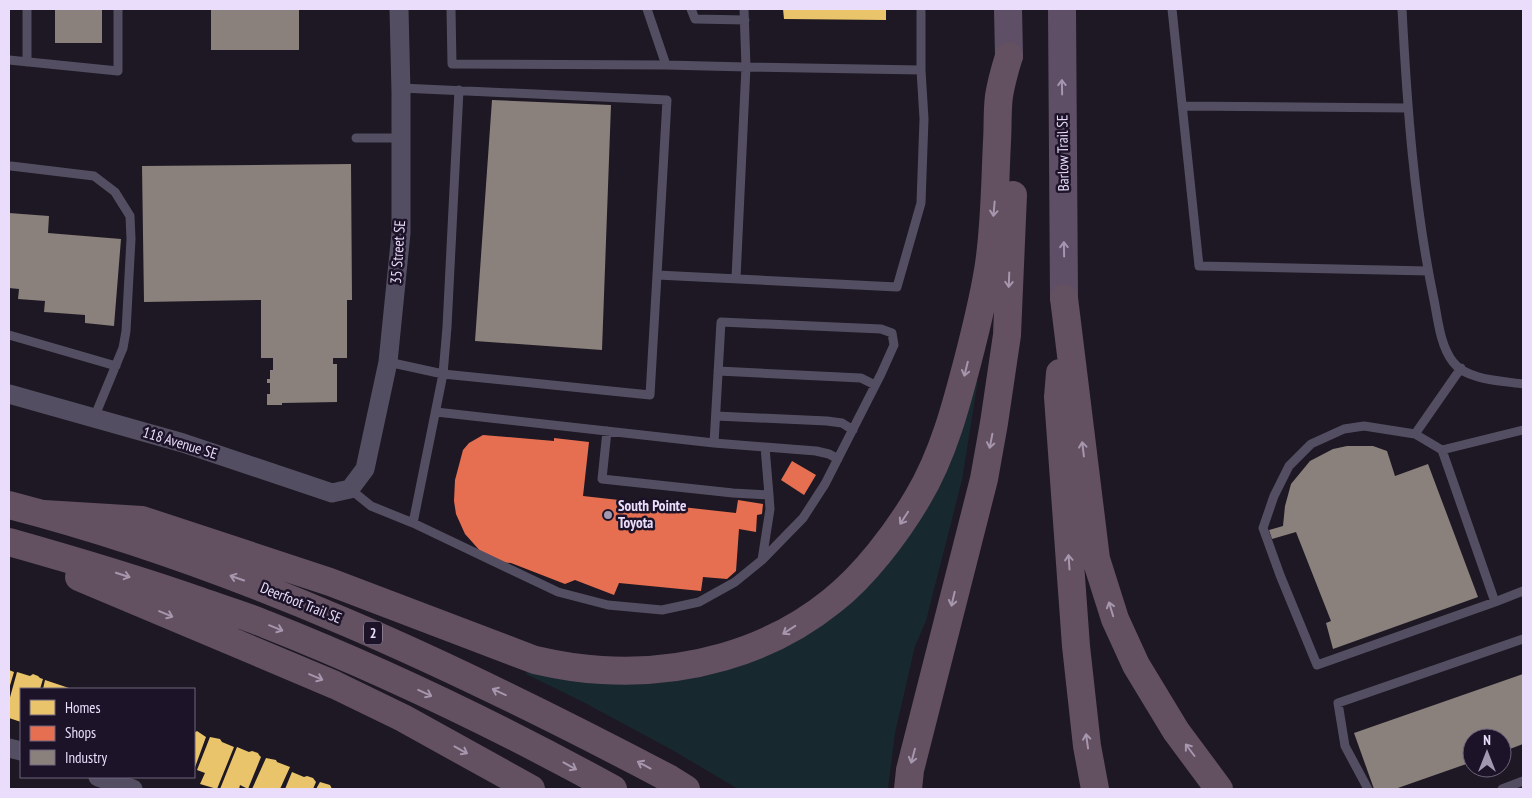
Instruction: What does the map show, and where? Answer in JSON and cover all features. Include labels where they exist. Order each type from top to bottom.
[{"type":"highway","points":[[44,514],[142,520],[330,582],[535,660],[565,666],[603,670],[659,670],[720,658],[781,635],[831,602],[853,581],[895,532],[919,496],[935,464],[964,376],[980,313],[989,263],[995,201],[999,96],[1008,56]]},
{"type":"highway","points":[[908,789],[910,770],[984,479],[1002,377],[1007,334],[1013,202],[1013,92],[1008,56]]},
{"type":"highway","points":[[1064,298],[1058,397],[1059,416],[1076,646],[1087,746],[1095,789]]},
{"type":"highway","points":[[1064,298],[1096,559],[1115,619],[1136,665],[1176,731],[1219,789]]},
{"type":"highway","name":"Deerfoot Trail SE","points":[[9,505],[113,534],[271,590],[394,642],[569,726],[686,789]]},
{"type":"highway","name":"2","points":[[9,542],[120,574],[263,623],[451,705],[613,789]]},
{"type":"highway","points":[[9,548],[335,685],[403,718],[531,789]]},
{"type":"main road","points":[[1008,9],[1008,56]]},
{"type":"main road","name":"Barlow Trail SE","points":[[1062,9],[1064,298]]},
{"type":"street","name":"35 Street SE","points":[[350,488],[365,469],[388,362],[401,233],[399,9]]},
{"type":"street","name":"118 Avenue SE","points":[[9,394],[183,443],[332,493],[350,488]]},
{"type":"street","points":[[101,778],[133,789]]},
{"type":"lane","points":[[27,9],[27,62]]},
{"type":"lane","points":[[9,60],[118,72],[118,9]]},
{"type":"lane","points":[[451,9],[452,64],[666,65],[921,70]]},
{"type":"lane","points":[[647,9],[666,65]]},
{"type":"lane","points":[[691,9],[695,19],[745,20]]},
{"type":"lane","points":[[736,278],[746,67],[744,9]]},
{"type":"lane","points":[[658,274],[897,287],[921,203],[924,129],[921,70],[921,9]]},
{"type":"lane","points":[[1172,9],[1198,266],[1428,271]]},
{"type":"lane","points":[[1402,9],[1407,108],[1428,271],[1442,339],[1453,362],[1470,375],[1523,384]]},
{"type":"lane","points":[[388,362],[442,374],[650,395],[667,100],[401,88]]},
{"type":"lane","points":[[413,523],[436,412],[447,328],[459,90]]},
{"type":"lane","points":[[1182,106],[1407,108]]},
{"type":"lane","points":[[356,138],[401,138]]},
{"type":"lane","points":[[11,166],[94,176],[115,192],[130,216],[131,239],[126,331],[123,348],[94,418]]},
{"type":"lane","points":[[350,488],[371,506],[413,523],[558,592],[608,604],[662,610],[699,602],[735,582],[762,560],[803,518],[825,484],[875,385],[894,345],[892,333],[881,329],[721,322],[714,443]]},
{"type":"lane","points":[[9,335],[116,366]]},
{"type":"lane","points":[[1415,434],[1460,368]]},
{"type":"lane","points":[[718,371],[861,378],[875,385]]},
{"type":"lane","points":[[436,412],[714,443],[816,451],[829,454],[838,459]]},
{"type":"lane","points":[[716,416],[827,420],[842,423],[853,430]]},
{"type":"lane","points":[[1495,602],[1442,450],[1415,434],[1364,426],[1344,429],[1311,444],[1289,466],[1274,496],[1263,528],[1280,575],[1317,664],[1495,602],[1523,591]]},
{"type":"lane","points":[[1442,450],[1523,430]]},
{"type":"lane","points":[[607,431],[602,479],[769,495]]},
{"type":"lane","points":[[762,560],[770,509],[765,447]]},
{"type":"lane","points":[[1368,789],[1345,746],[1338,703],[1523,640]]},
{"type":"lane","points":[[1502,789],[1523,781]]},
{"type":"shaded area","points":[[971,378],[978,380],[962,480],[926,621],[915,646],[895,733],[888,789],[738,789],[674,751],[585,703],[526,674],[528,668],[648,682],[846,598]]},
{"type":"building: Homes","points":[[783,9],[886,9],[886,20],[784,19]]},
{"type":"building: Homes","points":[[9,670],[14,672],[9,689]]},
{"type":"building: Homes","points":[[17,672],[30,676],[33,674],[43,679],[40,688],[20,688],[20,722],[9,718],[9,701]]},
{"type":"building: Homes","points":[[45,680],[69,688],[43,688]]},
{"type":"building: Homes","points":[[197,731],[206,737],[195,767],[195,732]]},
{"type":"building: Homes","points":[[210,737],[220,739],[222,742],[234,747],[217,789],[200,784],[205,773],[197,770]]},
{"type":"building: Homes","points":[[237,747],[249,752],[258,753],[261,757],[248,789],[240,785],[239,789],[220,789]]},
{"type":"building: Homes","points":[[266,758],[276,760],[290,767],[280,789],[252,789]]},
{"type":"building: Homes","points":[[292,772],[304,777],[313,778],[316,782],[313,789],[285,789]]},
{"type":"building: Homes","points":[[320,782],[330,785],[332,789],[316,789]]},
{"type":"building: Shops","name":"South Pointe Toyota","points":[[483,435],[554,441],[554,438],[589,442],[583,496],[736,513],[738,500],[763,504],[762,514],[757,515],[756,532],[739,529],[736,571],[727,579],[703,577],[701,591],[619,583],[614,595],[575,580],[565,584],[511,563],[500,562],[482,553],[465,534],[456,514],[454,501],[455,480],[463,450],[469,443]]},
{"type":"building: Shops","points":[[792,461],[816,475],[804,495],[781,480]]},
{"type":"building: Industry","points":[[55,9],[102,9],[102,43],[55,43]]},
{"type":"building: Industry","points":[[211,9],[299,9],[299,50],[211,50]]},
{"type":"building: Industry","points":[[492,100],[611,105],[602,350],[475,341]]},
{"type":"building: Industry","points":[[351,164],[352,300],[347,300],[347,358],[333,358],[333,364],[337,364],[337,402],[267,405],[270,383],[267,383],[267,379],[270,379],[270,370],[273,370],[273,358],[261,358],[261,300],[144,302],[142,166]]},
{"type":"building: Industry","points":[[9,213],[49,216],[48,233],[121,239],[114,326],[85,323],[85,315],[44,312],[45,301],[18,299],[19,289],[9,288]]},
{"type":"building: Industry","points":[[1347,446],[1373,446],[1387,451],[1395,476],[1428,464],[1478,597],[1333,649],[1326,623],[1331,621],[1296,532],[1272,539],[1269,530],[1283,526],[1285,506],[1291,484],[1310,461],[1333,449]]},
{"type":"building: Industry","points":[[1523,674],[1523,744],[1512,748],[1512,728],[1462,728],[1462,766],[1395,789],[1374,789],[1354,733]]},
{"type":"place","name":"South Pointe Toyota","points":[[608,515]]}]
